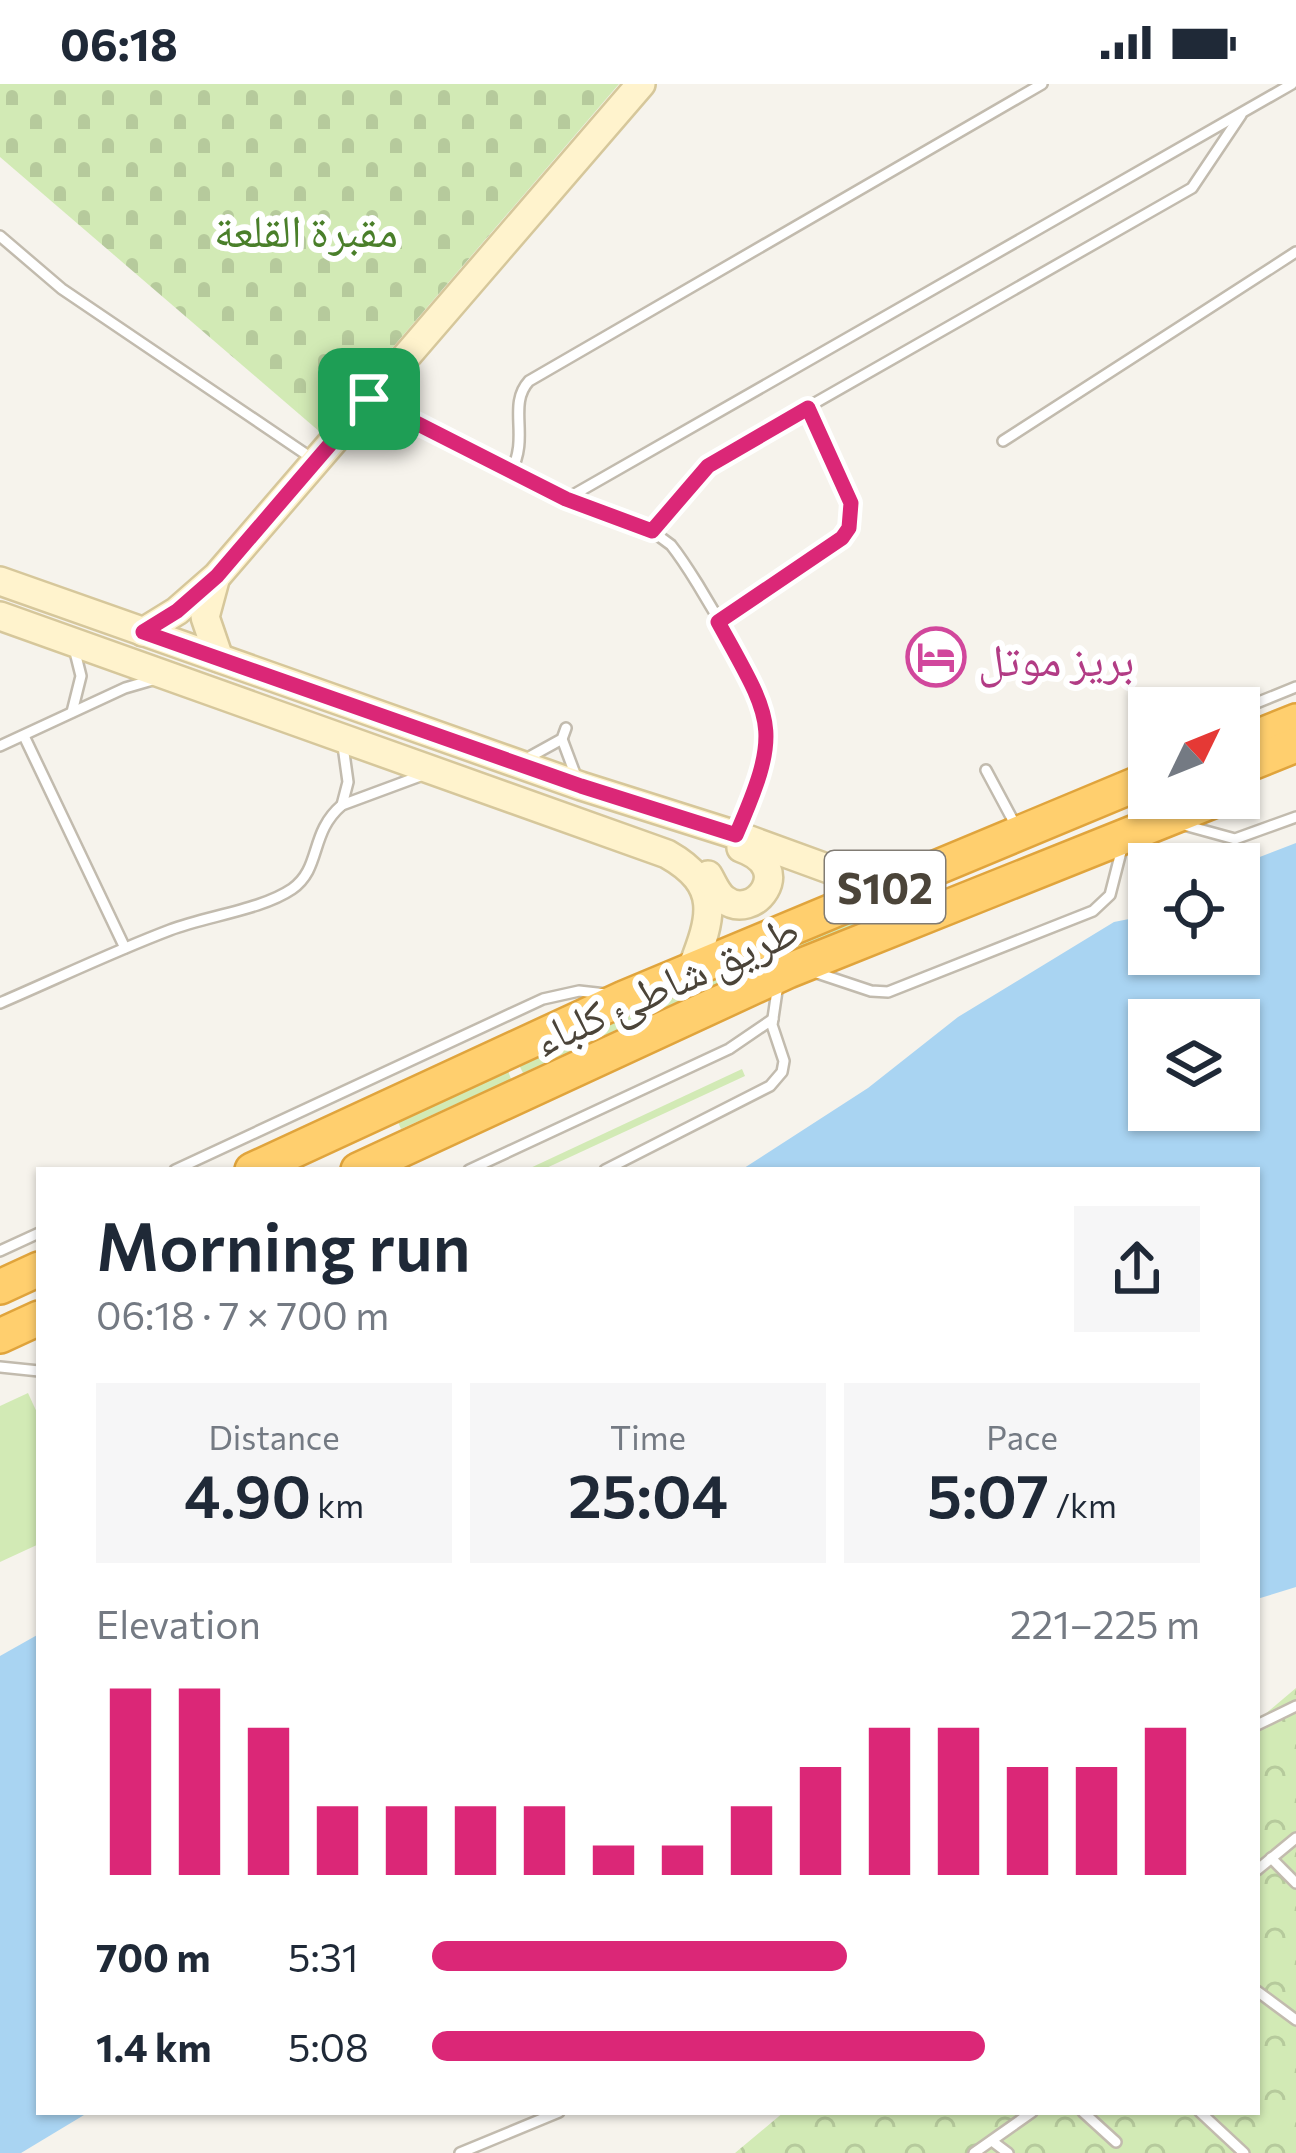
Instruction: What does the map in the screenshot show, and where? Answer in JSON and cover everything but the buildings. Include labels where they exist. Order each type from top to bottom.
[{"type":"highway","points":[[1260,736],[1296,722]]},
{"type":"highway","points":[[1260,760],[1296,745]]},
{"type":"highway","points":[[1260,782],[1296,768]]},
{"type":"highway","name":"طريق شاطئ كلباء","points":[[258,1167],[623,998],[1128,787]]},
{"type":"highway","name":"طريق شاطئ كلباء","points":[[364,1167],[783,973],[1158,819]]},
{"type":"highway","points":[[0,1287],[36,1270]]},
{"type":"highway","points":[[0,1336],[36,1319]]},
{"type":"street","points":[[143,632],[177,611],[217,576],[641,84]]},
{"type":"street","points":[[217,576],[205,617],[219,658]]},
{"type":"street","points":[[0,581],[829,869],[900,880]]},
{"type":"street","points":[[0,616],[653,847],[691,869],[705,890],[707,929],[692,968]]},
{"type":"street","points":[[653,847],[691,858],[725,901],[747,904],[760,896],[769,883],[764,861],[688,822]]},
{"type":"lane","points":[[512,471],[522,446],[518,398],[530,381],[1042,84]]},
{"type":"lane","points":[[566,499],[1292,84]]},
{"type":"lane","points":[[652,531],[708,466],[1192,188],[1242,114]]},
{"type":"lane","points":[[0,236],[62,290],[316,460]]},
{"type":"lane","points":[[1003,441],[1296,252]]},
{"type":"lane","points":[[369,399],[566,499],[652,531],[679,554],[760,698],[768,736],[763,775],[736,835]]},
{"type":"lane","points":[[718,622],[832,545],[849,528],[851,503],[808,408]]},
{"type":"lane","points":[[68,640],[78,657],[81,676],[72,712]]},
{"type":"lane","points":[[0,746],[124,688],[173,678]]},
{"type":"lane","points":[[1260,702],[1296,687]]},
{"type":"lane","points":[[516,763],[564,734],[581,786]]},
{"type":"lane","points":[[24,736],[125,949]]},
{"type":"lane","points":[[339,736],[349,770],[342,805]]},
{"type":"lane","points":[[986,770],[1019,831]]},
{"type":"lane","points":[[0,1003],[125,949],[292,889],[309,872],[322,827],[342,805],[440,772]]},
{"type":"lane","points":[[1200,819],[1235,839],[1296,818]]},
{"type":"lane","points":[[611,1167],[770,1086],[782,1072],[784,1061],[772,1019],[783,973],[826,974],[871,991],[888,992],[1093,911],[1110,895],[1125,836]]},
{"type":"lane","points":[[181,1167],[555,994],[592,991],[623,998]]},
{"type":"lane","points":[[475,1167],[740,1044],[772,1019]]},
{"type":"lane","points":[[0,1251],[36,1234]]},
{"type":"lane","points":[[0,1367],[36,1368]]},
{"type":"lane","points":[[1260,1724],[1296,1706]]},
{"type":"lane","points":[[1260,1867],[1296,1838]]},
{"type":"lane","points":[[1271,1858],[1296,1883]]},
{"type":"lane","points":[[1260,1993],[1296,2020]]},
{"type":"lane","points":[[460,2153],[552,2115]]},
{"type":"lane","points":[[974,2153],[1028,2115]]},
{"type":"lane","points":[[1086,2115],[1116,2142]]},
{"type":"lane","points":[[1203,2115],[1244,2153]]},
{"type":"lane","points":[[992,2140],[1008,2153]]},
{"type":"green space","name":"مقبرة القلعة","points":[[0,84],[619,84],[320,432],[0,157]]},
{"type":"green space","points":[[865,911],[869,918],[643,1017],[640,1010]]},
{"type":"green space","points":[[629,1014],[633,1022],[523,1073],[519,1065]]},
{"type":"green space","points":[[742,1069],[745,1076],[548,1167],[532,1167]]},
{"type":"green space","points":[[508,1071],[511,1079],[401,1129],[398,1122]]},
{"type":"green space","points":[[28,1393],[36,1410],[36,1545],[0,1562],[0,1406]]},
{"type":"green space","points":[[1296,1688],[1296,2153],[735,2153],[780,2115],[1260,2115],[1260,1718]]},
{"type":"water","points":[[1296,843],[1296,1587],[1260,1598],[1260,1167],[746,1167],[868,1088],[958,1017],[1114,922],[1128,919],[1128,975],[1260,975],[1260,857]]},
{"type":"water","points":[[36,1636],[36,2115],[84,2115],[21,2153],[0,2153],[0,1656]]},
{"type":"place","name":"بريز موتل","points":[[936,657]]},
{"type":"route","points":[[369,399],[566,499],[652,531],[708,466],[808,408],[851,503],[852,515],[842,538],[718,622],[760,698],[768,736],[763,775],[736,835],[581,786],[143,632],[177,611],[217,576],[369,399]]}]
